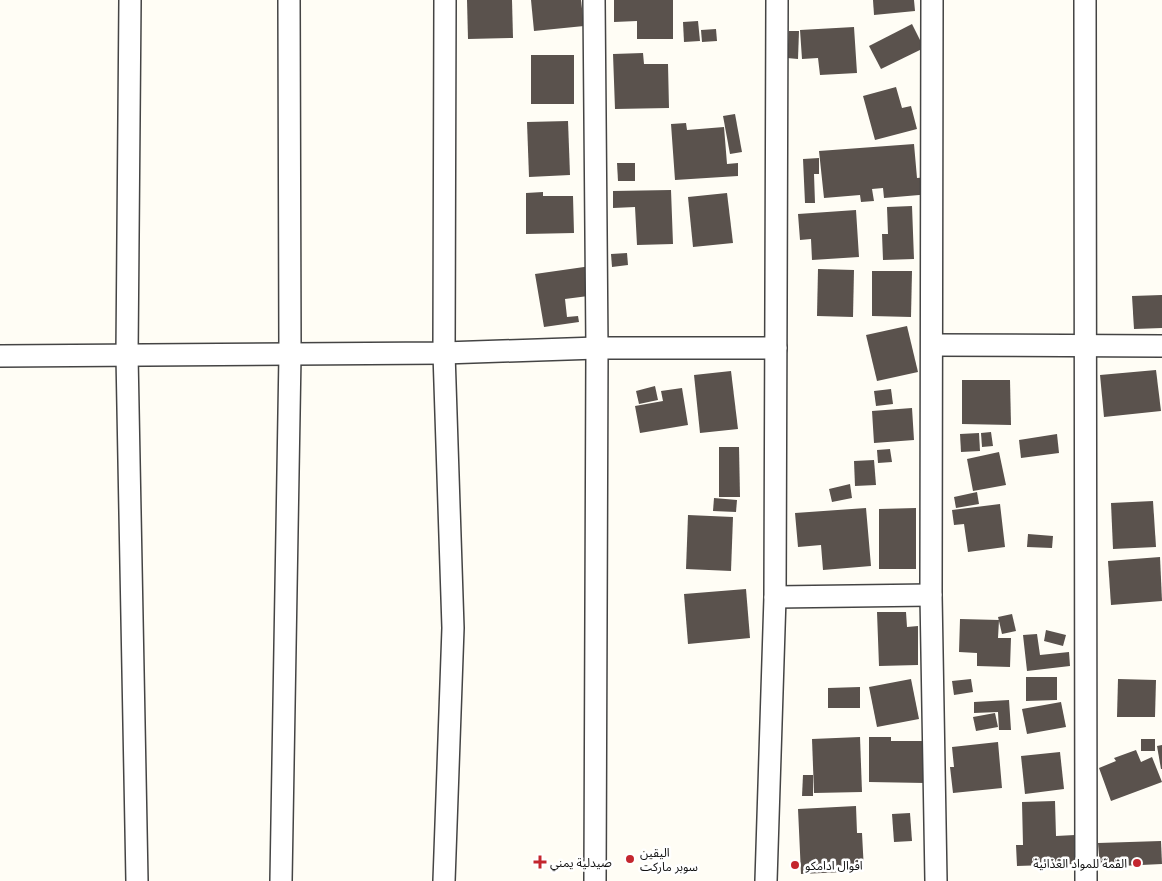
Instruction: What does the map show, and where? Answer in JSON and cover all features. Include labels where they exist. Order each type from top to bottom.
[{"type":"street","points":[[130,0],[127,355],[137,881]]},
{"type":"street","points":[[281,881],[290,355],[289,0]]},
{"type":"street","points":[[444,881],[453,628],[444,353],[445,0]]},
{"type":"street","points":[[594,0],[597,348],[595,881]]},
{"type":"street","points":[[766,881],[775,597],[777,0]]},
{"type":"street","points":[[932,0],[931,594],[936,881]]},
{"type":"street","points":[[1085,0],[1086,881]]},
{"type":"street","points":[[932,345],[1162,346]]},
{"type":"street","points":[[0,356],[290,355],[444,353],[597,348],[776,348]]},
{"type":"street","points":[[775,597],[931,594]]},
{"type":"building","points":[[467,0],[512,0],[513,38],[468,39]]},
{"type":"building","points":[[531,0],[581,0],[584,26],[534,31]]},
{"type":"building","points":[[614,0],[673,0],[673,39],[637,39],[637,21],[614,22]]},
{"type":"building","points":[[873,0],[914,0],[915,11],[874,15]]},
{"type":"building","points":[[698,21],[700,41],[684,42],[683,22]]},
{"type":"building","points":[[912,24],[924,48],[881,69],[869,46]]},
{"type":"building","points":[[854,27],[857,73],[820,75],[818,58],[802,59],[800,30]]},
{"type":"building","points":[[716,29],[717,41],[702,42],[701,30]]},
{"type":"building","points":[[789,31],[799,31],[798,59],[787,58]]},
{"type":"building","points":[[643,53],[644,64],[668,64],[669,108],[615,109],[613,54]]},
{"type":"building","points":[[531,55],[574,55],[574,104],[531,104]]},
{"type":"building","points":[[896,87],[902,108],[911,106],[917,129],[875,140],[863,96]]},
{"type":"building","points":[[735,114],[742,152],[730,154],[723,116]]},
{"type":"building","points":[[568,121],[570,175],[529,177],[527,122]]},
{"type":"building","points":[[686,123],[687,130],[724,127],[727,164],[738,163],[738,176],[675,180],[671,124]]},
{"type":"building","points":[[914,144],[917,178],[929,177],[931,194],[884,198],[883,188],[872,189],[874,201],[861,202],[860,195],[824,198],[819,151]]},
{"type":"building","points":[[819,158],[819,174],[814,174],[815,203],[805,203],[803,159]]},
{"type":"building","points":[[617,163],[635,163],[635,181],[618,181]]},
{"type":"building","points":[[671,190],[673,244],[637,245],[635,207],[613,208],[613,191]]},
{"type":"building","points":[[543,192],[543,196],[573,196],[574,233],[526,234],[526,193]]},
{"type":"building","points":[[727,193],[733,243],[693,247],[688,197]]},
{"type":"building","points":[[912,206],[914,259],[883,260],[882,234],[888,234],[887,207]]},
{"type":"building","points":[[856,210],[859,257],[812,260],[811,239],[800,240],[798,214]]},
{"type":"building","points":[[627,253],[628,265],[612,267],[611,254]]},
{"type":"building","points":[[591,266],[596,295],[565,299],[567,317],[578,316],[579,322],[544,327],[535,274]]},
{"type":"building","points":[[818,269],[854,270],[853,317],[817,316]]},
{"type":"building","points":[[872,271],[912,271],[911,317],[872,316]]},
{"type":"building","points":[[1162,295],[1162,328],[1134,329],[1132,296]]},
{"type":"building","points":[[907,326],[918,372],[877,381],[866,335]]},
{"type":"building","points":[[1156,370],[1161,411],[1104,417],[1100,375]]},
{"type":"building","points":[[731,371],[738,429],[700,433],[694,375]]},
{"type":"building","points":[[962,380],[1010,380],[1011,425],[962,424]]},
{"type":"building","points":[[655,386],[658,400],[639,404],[636,391]]},
{"type":"building","points":[[682,388],[688,425],[640,433],[635,406],[663,401],[661,391]]},
{"type":"building","points":[[891,389],[893,404],[876,406],[874,391]]},
{"type":"building","points":[[912,408],[914,440],[874,443],[872,411]]},
{"type":"building","points":[[991,432],[993,446],[982,447],[981,433]]},
{"type":"building","points":[[979,433],[980,451],[961,452],[960,434]]},
{"type":"building","points":[[1057,434],[1059,453],[1021,458],[1019,440]]},
{"type":"building","points":[[719,447],[739,447],[740,497],[719,497]]},
{"type":"building","points":[[890,449],[892,462],[878,463],[877,450]]},
{"type":"building","points":[[999,452],[1006,485],[973,491],[967,459]]},
{"type":"building","points":[[874,460],[876,485],[855,486],[854,461]]},
{"type":"building","points":[[850,484],[852,498],[832,502],[829,489]]},
{"type":"building","points":[[977,492],[979,504],[956,508],[954,497]]},
{"type":"building","points":[[714,498],[737,500],[736,512],[713,511]]},
{"type":"building","points":[[1153,501],[1156,547],[1113,549],[1111,503]]},
{"type":"building","points":[[1000,504],[1005,547],[968,552],[964,524],[954,525],[952,510]]},
{"type":"building","points":[[866,508],[871,566],[823,570],[821,545],[798,547],[795,513]]},
{"type":"building","points":[[916,508],[916,569],[879,569],[879,509]]},
{"type":"building","points":[[688,515],[733,517],[731,571],[686,569]]},
{"type":"building","points":[[1028,534],[1053,536],[1052,548],[1027,547]]},
{"type":"building","points":[[1160,557],[1162,601],[1111,605],[1108,561]]},
{"type":"building","points":[[746,589],[750,638],[688,644],[684,594]]},
{"type":"building","points":[[877,612],[906,612],[907,627],[918,626],[918,665],[879,666]]},
{"type":"building","points":[[1012,614],[1016,631],[1002,634],[998,617]]},
{"type":"building","points":[[960,619],[999,620],[998,638],[1011,638],[1010,667],[977,666],[977,653],[959,652]]},
{"type":"building","points":[[1046,630],[1066,635],[1063,646],[1044,641]]},
{"type":"building","points":[[1037,634],[1040,655],[1069,652],[1070,666],[1027,671],[1023,635]]},
{"type":"building","points":[[1026,677],[1057,677],[1057,700],[1026,701]]},
{"type":"building","points":[[911,679],[919,719],[877,727],[869,687]]},
{"type":"building","points":[[971,679],[973,692],[954,695],[952,681]]},
{"type":"building","points":[[1118,679],[1156,680],[1155,717],[1117,717]]},
{"type":"building","points":[[860,687],[860,708],[828,708],[828,688]]},
{"type":"building","points":[[1009,700],[1011,730],[999,730],[998,712],[974,713],[974,702]]},
{"type":"building","points":[[1061,702],[1066,727],[1027,734],[1022,709]]},
{"type":"building","points":[[995,713],[998,727],[976,731],[973,717]]},
{"type":"building","points":[[860,737],[862,792],[814,793],[812,739]]},
{"type":"building","points":[[869,737],[891,737],[891,741],[925,741],[925,783],[869,782]]},
{"type":"building","points":[[1141,739],[1155,739],[1155,751],[1141,751]]},
{"type":"building","points":[[998,742],[1002,788],[953,793],[950,767],[954,767],[952,747]]},
{"type":"building","points":[[1162,745],[1162,769],[1161,769],[1157,746]]},
{"type":"building","points":[[1136,750],[1141,762],[1152,757],[1162,782],[1111,801],[1099,768],[1116,761],[1114,758]]},
{"type":"building","points":[[1060,752],[1064,789],[1025,794],[1021,756]]},
{"type":"building","points":[[803,775],[813,775],[813,796],[802,796]]},
{"type":"building","points":[[1055,801],[1056,836],[1075,835],[1076,864],[1017,866],[1016,845],[1023,845],[1022,802]]},
{"type":"building","points":[[856,806],[857,833],[862,833],[864,871],[801,874],[798,809]]},
{"type":"building","points":[[910,813],[912,841],[894,842],[892,814]]},
{"type":"building","points":[[1161,841],[1162,864],[1100,867],[1098,843]]},
{"type":"place","name":"اليقين سوبر ماركت","points":[[630,859]]},
{"type":"place","name":"صيدلية يمني","points":[[540,862]]},
{"type":"place","name":"القمة للمواد الغذائية","points":[[1137,863]]},
{"type":"place","name":"افوال ادامكو","points":[[795,865]]}]
